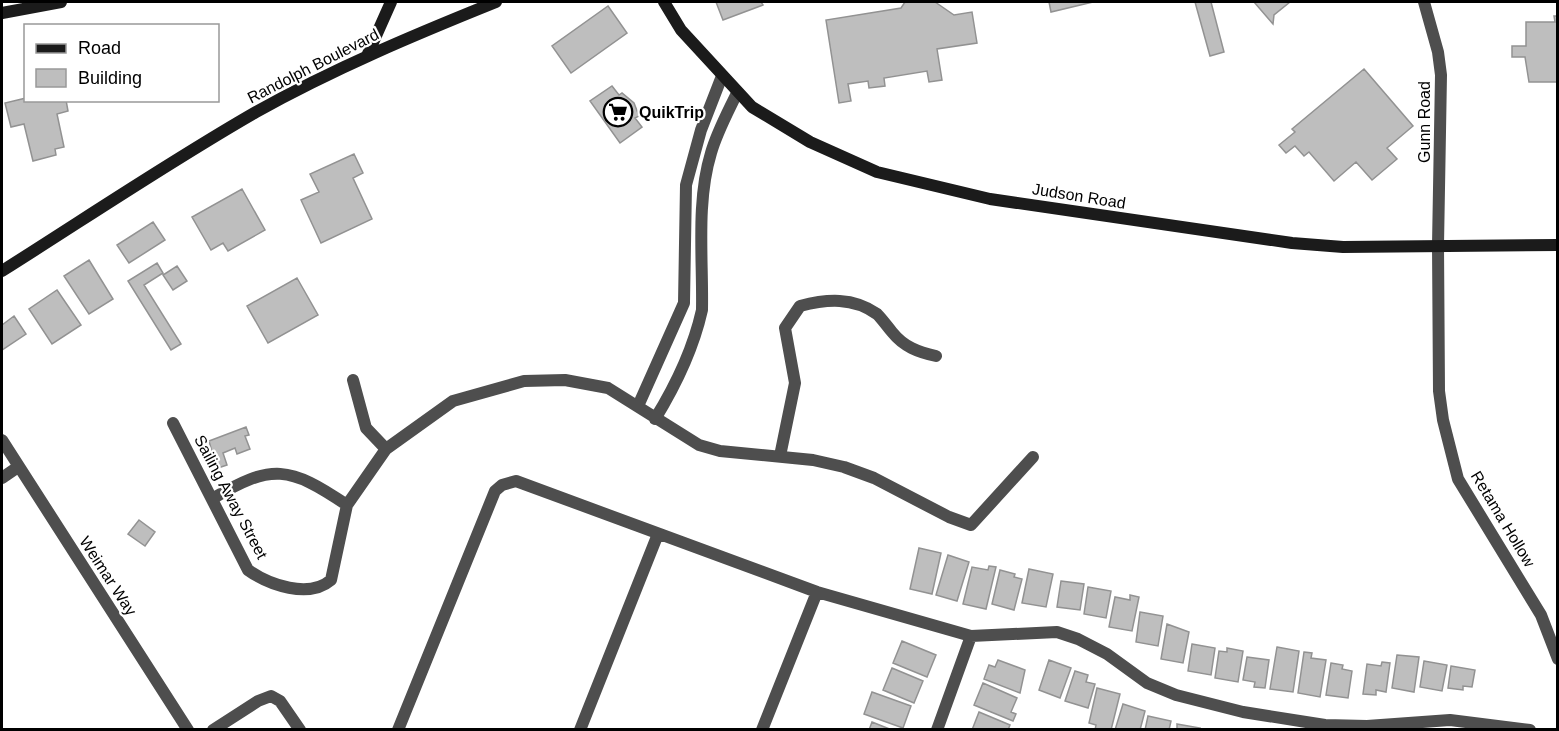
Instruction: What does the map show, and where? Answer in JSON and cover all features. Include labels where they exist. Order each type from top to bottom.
[{"type":"main road","points":[[2,13],[61,2]]},
{"type":"main road","points":[[367,56],[391,2]]},
{"type":"main road","name":"Randolph Boulevard","points":[[2,271],[158,170],[258,111],[367,56],[496,2]]},
{"type":"main road","name":"Judson Road","points":[[664,2],[681,30],[737,93],[752,106],[810,142],[877,172],[990,199],[1292,243],[1343,247],[1557,245]]},
{"type":"street","name":"Gunn Road","points":[[1424,2],[1438,52],[1441,75],[1438,245]]},
{"type":"street","points":[[638,406],[684,303],[686,185],[701,130],[722,76]]},
{"type":"street","points":[[655,419],[678,377],[699,326],[702,310],[702,209],[706,175],[711,152],[737,93]]},
{"type":"street","name":"Retama Hollow","points":[[1438,245],[1439,392],[1443,420],[1458,479],[1541,615],[1557,659]]},
{"type":"street","points":[[780,456],[795,383],[785,328],[800,306],[825,299],[861,306],[878,315],[899,341],[916,352],[936,356]]},
{"type":"street","points":[[354,380],[366,428],[386,449]]},
{"type":"street","points":[[212,499],[245,479],[268,473],[303,479],[347,505],[386,449],[453,401],[524,381],[565,380],[592,383],[608,388],[699,446],[720,451],[823,462],[874,478],[949,517],[971,525],[1033,457]]},
{"type":"street","name":"Sailing Away Street","points":[[174,423],[248,570],[264,582],[287,587],[323,587],[331,580],[338,536],[347,505]]},
{"type":"street","name":"Weimar Way","points":[[2,440],[188,729]]},
{"type":"street","points":[[2,478],[18,467]]},
{"type":"street","points":[[398,729],[495,491],[502,484],[516,481],[817,592],[971,636],[1057,632],[1107,654],[1147,683],[1176,695],[1243,712],[1325,725],[1421,726],[1470,722],[1530,729]]},
{"type":"street","points":[[580,729],[658,534]]},
{"type":"street","points":[[762,729],[817,592]]},
{"type":"street","points":[[938,729],[971,636]]},
{"type":"street","points":[[213,729],[258,700],[271,696],[280,701],[300,729]]},
{"type":"building","points":[[716,2],[761,2],[763,5],[723,20]]},
{"type":"building","points":[[905,2],[935,2],[954,15],[972,12],[977,43],[937,49],[942,80],[929,82],[927,71],[884,78],[885,86],[869,88],[868,81],[848,84],[851,101],[839,103],[826,20],[901,8]]},
{"type":"building","points":[[1049,2],[1093,2],[1051,12]]},
{"type":"building","points":[[1195,2],[1211,2],[1224,52],[1210,56]]},
{"type":"building","points":[[1254,2],[1290,2],[1274,15],[1273,24]]},
{"type":"building","points":[[608,6],[627,33],[571,73],[552,46]]},
{"type":"building","points":[[1554,16],[1558,16],[1558,82],[1529,82],[1525,57],[1512,57],[1512,46],[1526,46],[1526,22],[1555,22]]},
{"type":"building","points":[[1364,69],[1413,126],[1387,148],[1397,159],[1372,180],[1356,162],[1334,181],[1309,152],[1304,156],[1295,146],[1286,153],[1279,145],[1295,132],[1292,129]]},
{"type":"building","name":"QuikTrip","points":[[612,86],[619,95],[622,93],[634,103],[639,116],[635,118],[642,127],[620,143],[590,101]]},
{"type":"building","points":[[24,98],[24,102],[66,102],[68,111],[57,114],[64,147],[55,149],[56,155],[33,161],[24,124],[11,127],[5,103]]},
{"type":"building","points":[[354,154],[363,173],[353,178],[372,219],[321,243],[301,200],[319,192],[310,174]]},
{"type":"building","points":[[242,189],[265,230],[228,251],[223,243],[211,250],[192,217]]},
{"type":"building","points":[[153,222],[165,240],[129,263],[117,245]]},
{"type":"building","points":[[89,260],[113,299],[89,314],[64,276]]},
{"type":"building","points":[[157,263],[163,273],[144,285],[181,344],[171,350],[128,281]]},
{"type":"building","points":[[177,266],[187,281],[173,290],[163,275]]},
{"type":"building","points":[[297,278],[318,315],[268,343],[247,306]]},
{"type":"building","points":[[57,290],[81,325],[52,344],[29,309]]},
{"type":"building","points":[[14,316],[26,334],[2,350],[2,325]]},
{"type":"building","points":[[246,427],[249,435],[245,436],[250,449],[237,454],[235,448],[223,453],[227,465],[215,469],[209,453],[212,452],[209,441]]},
{"type":"building","points":[[139,520],[155,532],[145,546],[128,534]]},
{"type":"building","points":[[919,548],[941,553],[932,594],[910,589]]},
{"type":"building","points":[[948,555],[969,562],[957,601],[936,595]]},
{"type":"building","points":[[989,566],[996,567],[986,609],[963,604],[972,567],[988,570]]},
{"type":"building","points":[[1029,569],[1053,574],[1046,607],[1022,603]]},
{"type":"building","points":[[1000,570],[1015,574],[1014,577],[1022,579],[1014,610],[992,604]]},
{"type":"building","points":[[1061,581],[1084,584],[1080,610],[1057,607]]},
{"type":"building","points":[[1088,587],[1111,591],[1106,618],[1084,614]]},
{"type":"building","points":[[1130,595],[1139,597],[1132,631],[1109,627],[1115,597],[1130,600]]},
{"type":"building","points":[[1140,612],[1163,616],[1158,646],[1136,642]]},
{"type":"building","points":[[1167,624],[1189,632],[1183,663],[1161,659]]},
{"type":"building","points":[[902,641],[936,655],[927,677],[893,663]]},
{"type":"building","points":[[1192,644],[1215,648],[1211,675],[1188,671]]},
{"type":"building","points":[[1277,647],[1299,651],[1293,692],[1270,689]]},
{"type":"building","points":[[1227,648],[1243,651],[1238,682],[1215,678],[1219,651],[1227,652]]},
{"type":"building","points":[[1304,652],[1312,653],[1311,658],[1326,660],[1320,697],[1298,693]]},
{"type":"building","points":[[1397,655],[1419,657],[1414,692],[1392,688]]},
{"type":"building","points":[[1247,657],[1269,660],[1265,688],[1254,687],[1255,682],[1243,680]]},
{"type":"building","points":[[998,660],[1025,670],[1020,693],[984,679],[989,665],[995,667]]},
{"type":"building","points":[[1049,660],[1071,668],[1060,698],[1039,690]]},
{"type":"building","points":[[1424,661],[1447,665],[1442,691],[1420,687]]},
{"type":"building","points":[[1382,662],[1390,663],[1386,692],[1376,690],[1376,695],[1363,694],[1367,664],[1381,666]]},
{"type":"building","points":[[1331,663],[1343,665],[1342,669],[1352,671],[1348,698],[1326,695]]},
{"type":"building","points":[[1451,666],[1475,670],[1472,687],[1463,686],[1463,690],[1448,688]]},
{"type":"building","points":[[892,668],[923,681],[914,703],[883,690]]},
{"type":"building","points":[[1075,671],[1088,675],[1086,682],[1095,684],[1088,708],[1065,701]]},
{"type":"building","points":[[983,683],[1017,698],[1011,712],[1016,714],[1013,721],[974,705]]},
{"type":"building","points":[[1097,688],[1120,694],[1111,730],[1095,730],[1096,725],[1089,723]]},
{"type":"building","points":[[872,692],[911,706],[903,728],[864,714]]},
{"type":"building","points":[[1123,704],[1145,711],[1140,730],[1115,730]]},
{"type":"building","points":[[979,712],[1010,725],[1008,730],[972,730]]},
{"type":"building","points":[[1148,716],[1171,721],[1169,730],[1145,730]]},
{"type":"building","points":[[872,722],[892,730],[869,730]]},
{"type":"building","points":[[1177,724],[1200,728],[1199,730],[1177,730]]},
{"type":"place","name":"QuikTrip","points":[[618,112]]}]
